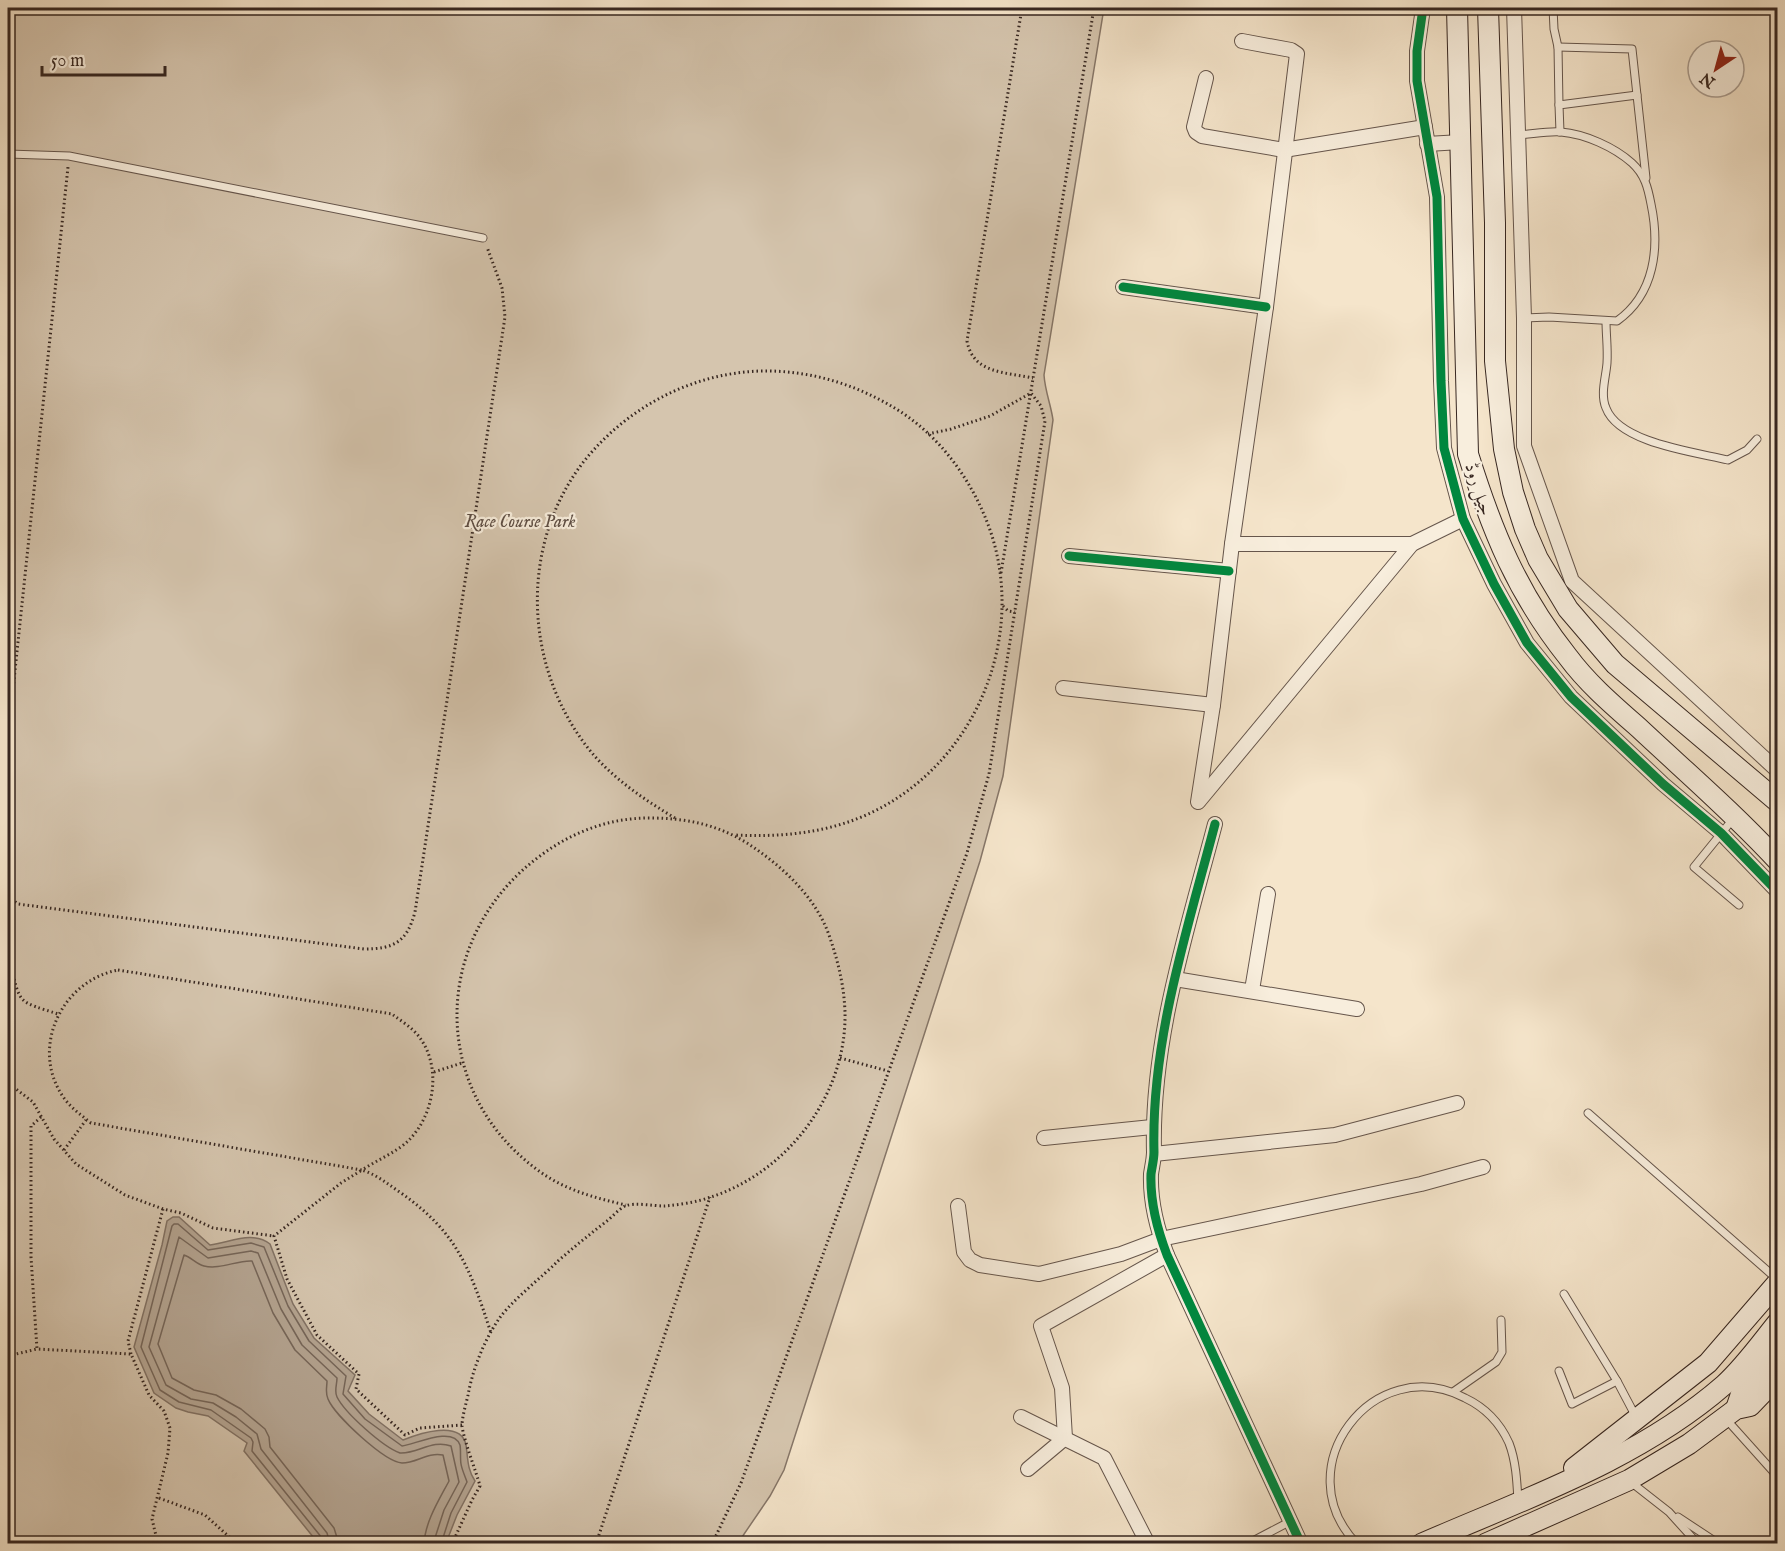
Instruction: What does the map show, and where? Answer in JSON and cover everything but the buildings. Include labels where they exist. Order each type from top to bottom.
[{"type":"main road","name":"جیل روڈ","points":[[1457,8],[1468,454],[1491,524],[1517,582],[1540,620],[1569,659],[1598,691],[1735,817],[1778,861]]},
{"type":"main road","name":"جیل روڈ","points":[[1488,8],[1496,224],[1495,361],[1504,449],[1513,492],[1525,529],[1538,559],[1568,609],[1615,664],[1778,802]]},
{"type":"main road","points":[[1546,1490],[1708,1363],[1778,1281]]},
{"type":"main road","points":[[1421,1544],[1546,1490],[1634,1448],[1679,1419],[1725,1384],[1778,1322]]},
{"type":"main road","points":[[1730,1414],[1741,1394],[1778,1352]]},
{"type":"main road","points":[[1485,1544],[1629,1480],[1689,1444],[1730,1414],[1750,1406],[1778,1377]]},
{"type":"street","points":[[1423,8],[1417,51],[1417,81],[1437,197],[1444,448],[1463,519],[1494,584],[1527,643],[1571,697],[1663,784],[1721,833],[1778,892]]},
{"type":"street","points":[[1514,8],[1524,318],[1524,446],[1572,581],[1778,771]]},
{"type":"street","points":[[1242,41],[1291,50],[1297,54],[1266,307],[1198,802],[1412,544],[1463,519]]},
{"type":"street","points":[[1206,78],[1194,127],[1196,132],[1202,136],[1284,150],[1425,127]]},
{"type":"street","points":[[1428,144],[1461,142]]},
{"type":"street","points":[[1123,287],[1266,307]]},
{"type":"street","points":[[1232,544],[1412,544]]},
{"type":"street","points":[[1069,555],[1229,571]]},
{"type":"street","points":[[1063,688],[1213,705]]},
{"type":"street","points":[[1215,824],[1175,979],[1160,1050],[1152,1127],[1153,1201],[1167,1255],[1301,1544]]},
{"type":"street","points":[[1252,990],[1268,894]]},
{"type":"street","points":[[1175,979],[1357,1009]]},
{"type":"street","points":[[1154,1154],[1335,1135],[1457,1103]]},
{"type":"street","points":[[1044,1138],[1152,1127]]},
{"type":"street","points":[[958,1206],[964,1252],[970,1260],[980,1265],[1038,1274],[1121,1254],[1161,1239],[1421,1184],[1483,1167]]},
{"type":"street","points":[[1065,1438],[1062,1388],[1041,1326],[1167,1255]]},
{"type":"street","points":[[1021,1417],[1104,1458],[1148,1544]]},
{"type":"street","points":[[1028,1468],[1065,1438]]},
{"type":"lane","points":[[1552,8],[1558,48],[1560,132]]},
{"type":"lane","points":[[1524,318],[1549,317],[1617,321],[1637,304],[1652,270],[1656,240],[1647,184],[1632,49],[1558,48]]},
{"type":"lane","points":[[1559,105],[1637,95]]},
{"type":"lane","points":[[1519,135],[1560,132],[1580,135],[1615,151],[1631,162],[1647,184]]},
{"type":"lane","points":[[8,154],[69,156],[483,238]]},
{"type":"lane","points":[[1606,321],[1607,361],[1603,392],[1605,408],[1614,423],[1644,440],[1728,460],[1747,450],[1757,440]]},
{"type":"lane","points":[[1735,817],[1694,867],[1739,905]]},
{"type":"lane","points":[[1588,1113],[1778,1281]]},
{"type":"lane","points":[[1564,1294],[1637,1419]]},
{"type":"lane","points":[[1454,1392],[1496,1362],[1502,1352],[1501,1320]]},
{"type":"lane","points":[[1559,1371],[1572,1404],[1617,1382]]},
{"type":"lane","points":[[1357,1544],[1348,1535],[1335,1509],[1330,1479],[1335,1450],[1348,1424],[1369,1404],[1395,1391],[1425,1386],[1454,1392],[1476,1404],[1496,1421],[1509,1443],[1516,1471],[1518,1501]]},
{"type":"lane","points":[[1730,1414],[1778,1477]]},
{"type":"lane","points":[[1629,1480],[1669,1512],[1719,1544]]},
{"type":"lane","points":[[1669,1512],[1698,1544]]},
{"type":"lane","points":[[1247,1544],[1291,1521]]},
{"type":"path","points":[[1022,8],[967,341],[974,360],[985,368],[1033,378]]},
{"type":"path","points":[[1001,578],[1094,8]]},
{"type":"path","points":[[8,737],[69,156]]},
{"type":"path","points":[[8,896],[18,904],[364,950],[383,949],[395,945],[405,936],[412,925],[415,912],[505,317],[502,288],[483,238]]},
{"type":"path","points":[[677,818],[630,789],[594,755],[566,715],[547,670],[538,623],[538,574],[549,527],[570,483],[599,444],[616,427],[649,404],[678,389],[701,381],[749,371],[798,372],[845,384],[889,404],[909,418],[945,451],[973,491],[992,536],[1001,578],[1002,605],[997,656],[981,702],[956,744],[922,779],[883,807],[838,826],[790,835],[734,835]]},
{"type":"path","points":[[928,434],[990,416],[1031,393]]},
{"type":"path","points":[[712,1544],[741,1483],[967,853],[989,774],[1045,421],[1041,406],[1031,393]]},
{"type":"path","points":[[1002,605],[1008,611],[1016,612]]},
{"type":"path","points":[[637,818],[677,818],[707,824],[734,835],[772,858],[803,890],[826,928],[841,970],[845,1014],[840,1058],[826,1095],[806,1129],[779,1158],[747,1181],[710,1197],[669,1206],[626,1205],[581,1194],[541,1173],[505,1143],[478,1106],[462,1063],[457,1018],[460,981],[473,937],[493,900],[521,870],[556,844],[596,825],[637,818]]},
{"type":"path","points":[[8,963],[11,965],[19,997],[27,1004],[58,1014]]},
{"type":"path","points":[[8,1086],[33,1102],[54,1138],[76,1164],[124,1195],[181,1213],[213,1228],[274,1236],[362,1170],[408,1141],[420,1126],[428,1108],[434,1072],[420,1038],[392,1014],[118,970],[92,978],[76,989],[58,1014],[50,1034],[49,1054],[52,1076],[63,1097],[74,1110],[91,1123],[362,1170],[375,1175],[438,1223],[462,1256],[476,1287],[491,1333]]},
{"type":"path","points":[[840,1058],[888,1071]]},
{"type":"path","points":[[434,1072],[462,1063]]},
{"type":"path","points":[[38,1348],[31,1257],[30,1136],[31,1126],[41,1117]]},
{"type":"path","points":[[64,1150],[86,1119]]},
{"type":"path","points":[[8,1136],[14,1136]]},
{"type":"path","points":[[596,1544],[710,1197]]},
{"type":"path","points":[[452,1544],[480,1486],[462,1425],[471,1377],[491,1333],[502,1315],[530,1287],[568,1252],[626,1205]]},
{"type":"path","points":[[158,1544],[152,1519],[159,1498],[170,1428],[164,1411],[149,1395],[131,1354],[128,1341],[163,1209]]},
{"type":"path","points":[[274,1236],[287,1279],[311,1326],[317,1335],[359,1374],[356,1389],[405,1435],[420,1428],[462,1425]]},
{"type":"path","points":[[8,1356],[38,1348],[131,1354]]},
{"type":"path","points":[[159,1498],[205,1515],[237,1544]]},
{"type":"green space","name":"Race Course Park","points":[[8,8],[1104,8],[1044,375],[1053,420],[1003,776],[980,861],[784,1470],[770,1496],[738,1543],[8,1543]]},
{"type":"water","points":[[173,1217],[179,1217],[210,1245],[241,1238],[256,1238],[270,1244],[293,1304],[314,1338],[355,1375],[348,1391],[369,1414],[403,1440],[438,1430],[456,1432],[462,1437],[466,1445],[469,1468],[475,1481],[457,1515],[446,1543],[318,1543],[244,1451],[247,1443],[208,1416],[176,1408],[154,1393],[134,1347],[167,1221]]},
{"type":"cycle path","points":[[1423,8],[1417,51],[1417,81],[1437,197],[1444,448],[1463,519],[1494,584],[1527,643],[1571,697],[1663,784],[1721,833],[1778,892]]},
{"type":"cycle path","points":[[1123,287],[1266,307]]},
{"type":"cycle path","points":[[1069,556],[1229,571]]},
{"type":"cycle path","points":[[1215,824],[1173,986],[1158,1069],[1151,1174],[1153,1205],[1167,1255],[1301,1544]]}]
